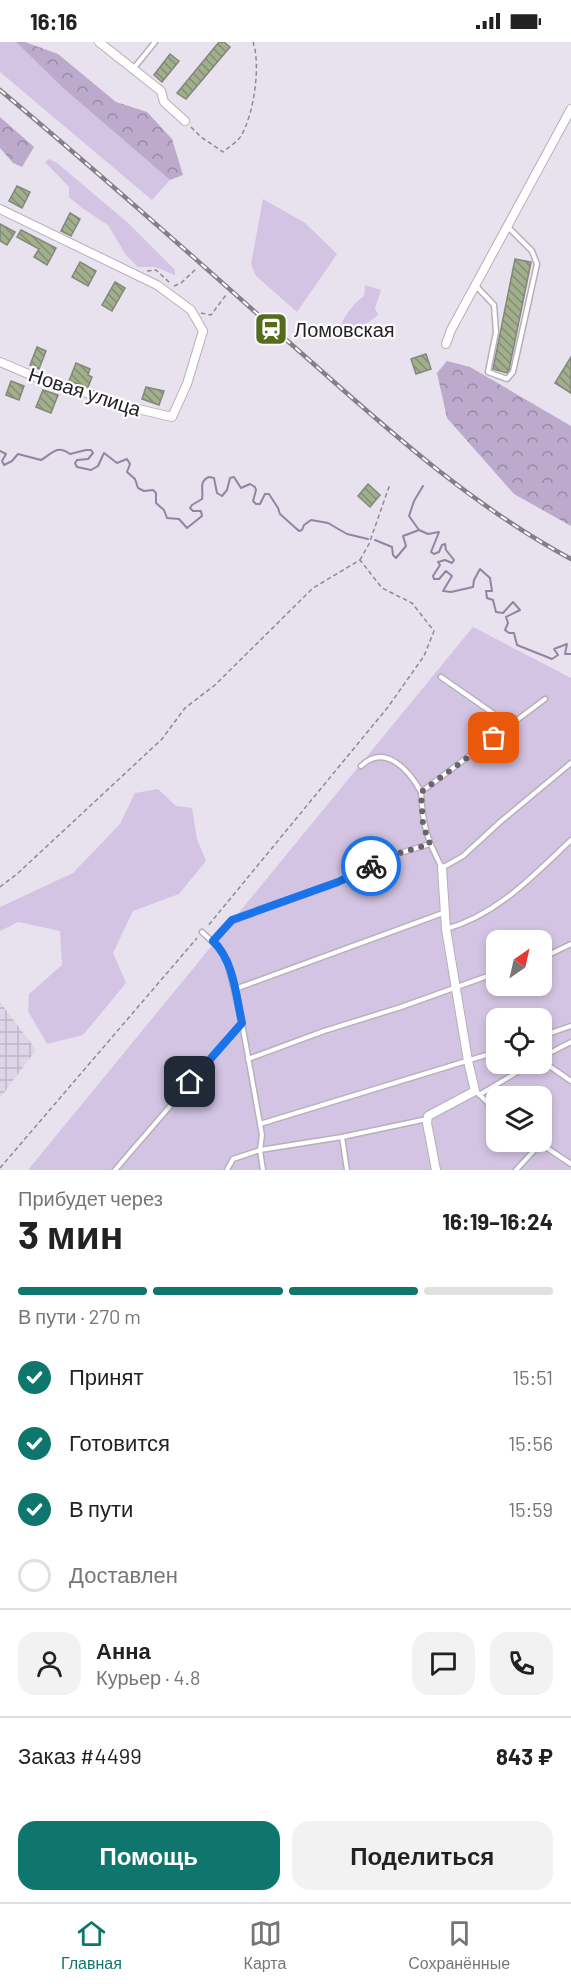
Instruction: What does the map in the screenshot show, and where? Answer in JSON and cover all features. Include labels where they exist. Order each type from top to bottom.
[{"type":"street","points":[[99,42],[161,91],[164,102],[185,121]]},
{"type":"street","points":[[446,344],[451,330],[571,109]]},
{"type":"street","name":"Новая улица","points":[[0,209],[157,285],[192,310],[203,331],[187,384],[172,417],[112,403],[84,392],[52,384],[0,362]]},
{"type":"street","points":[[436,1170],[427,1119],[430,1113],[477,1093],[468,1061],[443,913],[442,868]]},
{"type":"lane","points":[[133,69],[155,42]]},
{"type":"lane","points":[[476,285],[494,305],[496,332],[488,372],[507,379],[513,372],[537,264],[532,251],[507,226]]},
{"type":"lane","points":[[441,677],[510,725]]},
{"type":"lane","points":[[421,792],[545,699]]},
{"type":"lane","points":[[361,766],[368,759],[375,757],[388,759],[406,770],[421,792],[423,825],[442,868],[463,856],[571,763]]},
{"type":"lane","points":[[446,929],[466,923],[486,913],[529,880],[571,840]]},
{"type":"lane","points":[[213,941],[232,920],[338,882],[390,856],[430,844]]},
{"type":"lane","points":[[235,989],[443,913]]},
{"type":"lane","points":[[202,932],[220,948],[227,961],[235,989],[262,1135],[260,1150],[263,1170]]},
{"type":"lane","points":[[552,953],[571,944]]},
{"type":"lane","points":[[248,1059],[486,976]]},
{"type":"lane","points":[[115,1170],[242,1023]]},
{"type":"lane","points":[[552,1033],[571,1026]]},
{"type":"lane","points":[[552,1053],[571,1042]]},
{"type":"lane","points":[[260,1124],[486,1055]]},
{"type":"lane","points":[[552,1067],[571,1081]]},
{"type":"lane","points":[[486,1102],[477,1093],[512,1074]]},
{"type":"lane","points":[[226,1170],[233,1159],[260,1150],[342,1137],[427,1119]]},
{"type":"lane","points":[[342,1137],[348,1170]]},
{"type":"lane","points":[[552,1151],[571,1164]]},
{"type":"lane","points":[[516,1170],[531,1152]]},
{"type":"path","points":[[185,121],[201,137],[223,152],[240,138],[250,114],[255,86],[256,50],[253,42]]},
{"type":"path","points":[[181,283],[196,269]]},
{"type":"path","points":[[212,315],[226,295]]},
{"type":"path","points":[[0,887],[17,874],[162,739],[184,708],[215,685],[313,588],[360,560],[369,544],[390,484]]},
{"type":"path","points":[[0,1168],[202,932],[388,706],[424,656],[434,631],[412,603],[382,588],[360,560]]},
{"type":"shaded area","points":[[0,42],[16,42],[63,88],[170,180],[152,200],[0,72]]},
{"type":"shaded area","points":[[49,159],[57,163],[127,222],[175,270],[175,275],[155,267],[138,267],[126,255],[108,225],[69,197],[69,187],[45,162]]},
{"type":"shaded area","points":[[263,199],[305,223],[337,254],[297,312],[256,276],[251,264]]},
{"type":"shaded area","points":[[365,285],[381,290],[375,308],[378,315],[366,324],[353,328],[346,338],[338,333],[348,312],[364,296]]},
{"type":"shaded area","points":[[473,627],[571,678],[571,1170],[28,1170]]},
{"type":"shaded area","points":[[158,789],[176,806],[192,808],[197,839],[206,861],[179,894],[133,911],[113,953],[126,983],[83,1035],[47,1044],[28,1011],[29,994],[62,965],[60,931],[18,922],[0,931],[0,907],[73,873],[120,824],[135,793]]},
{"type":"shaded area","points":[[0,1002],[36,1050],[0,1098]]},
{"type":"green space","points":[[16,42],[25,42],[58,54],[116,102],[147,112],[172,139],[183,175],[170,180],[63,88]]},
{"type":"green space","points":[[0,117],[34,147],[22,167],[13,163],[0,148]]},
{"type":"green space","points":[[447,361],[470,367],[571,426],[571,526],[514,494],[447,418],[437,373]]},
{"type":"building","points":[[219,42],[224,42],[230,47],[186,99],[177,93]]},
{"type":"building","points":[[170,54],[179,61],[162,82],[154,75]]},
{"type":"building","points":[[17,186],[30,192],[22,208],[9,201]]},
{"type":"building","points":[[70,213],[80,219],[71,236],[61,231]]},
{"type":"building","points":[[0,224],[15,232],[7,245],[0,241]]},
{"type":"building","points":[[21,230],[56,248],[47,265],[34,257],[39,249],[17,237]]},
{"type":"building","points":[[515,259],[531,262],[507,373],[493,369]]},
{"type":"building","points":[[80,262],[96,271],[88,286],[72,277]]},
{"type":"building","points":[[115,282],[125,288],[112,311],[102,305]]},
{"type":"building","points":[[37,347],[46,351],[39,369],[30,365]]},
{"type":"building","points":[[426,354],[431,369],[416,374],[411,359]]},
{"type":"building","points":[[571,357],[571,393],[555,383]]},
{"type":"building","points":[[76,363],[90,369],[88,375],[92,377],[88,387],[69,381]]},
{"type":"building","points":[[11,381],[24,386],[19,400],[6,395]]},
{"type":"building","points":[[146,387],[164,391],[159,405],[142,399]]},
{"type":"building","points":[[43,390],[58,395],[51,413],[36,407]]},
{"type":"building","points":[[368,484],[380,495],[370,507],[358,496]]},
{"type":"waterway","points":[[0,451],[6,454],[2,461],[4,465],[18,454],[41,460],[58,450],[70,454],[91,450],[93,453],[88,459],[77,460],[75,463],[77,467],[91,470],[98,466],[104,453],[117,463],[127,459],[130,464],[127,472],[135,479],[138,488],[144,491],[153,490],[156,493],[156,503],[164,510],[167,518],[179,519],[187,528],[202,516],[201,511],[193,511],[190,508],[202,499],[204,481],[209,477],[214,478],[217,493],[222,496],[227,490],[230,478],[234,477],[241,488],[250,484],[255,487],[253,501],[256,504],[260,504],[265,494],[269,494],[280,514],[299,531],[311,520],[328,523],[347,534],[368,539]]},
{"type":"waterway","points":[[419,530],[409,516],[414,501],[423,486]]},
{"type":"waterway","points":[[375,540],[392,547],[396,558],[406,546],[403,536],[419,530],[428,534],[439,532],[431,552],[434,554],[439,552],[445,544],[446,550],[454,560],[452,563],[445,560],[438,562],[440,565],[433,576],[434,579],[439,579],[446,571],[452,576],[443,591],[451,592],[473,587],[480,569],[490,578],[492,591],[486,591],[487,598],[493,600],[496,612],[503,613],[513,602],[520,610],[506,617],[508,623],[505,630],[514,633],[517,645],[552,659],[558,655],[554,649],[567,644],[565,654],[571,654]]},
{"type":"railway","points":[[0,90],[425,460],[495,512],[571,559]]},
{"type":"way so far","points":[[371,866],[390,856],[430,844],[423,825],[421,792],[494,738]]},
{"type":"place","name":"Ломовская","points":[[271,329]]},
{"type":"route","points":[[190,1082],[242,1023],[227,961],[213,941],[232,920],[338,882],[371,866]]}]
